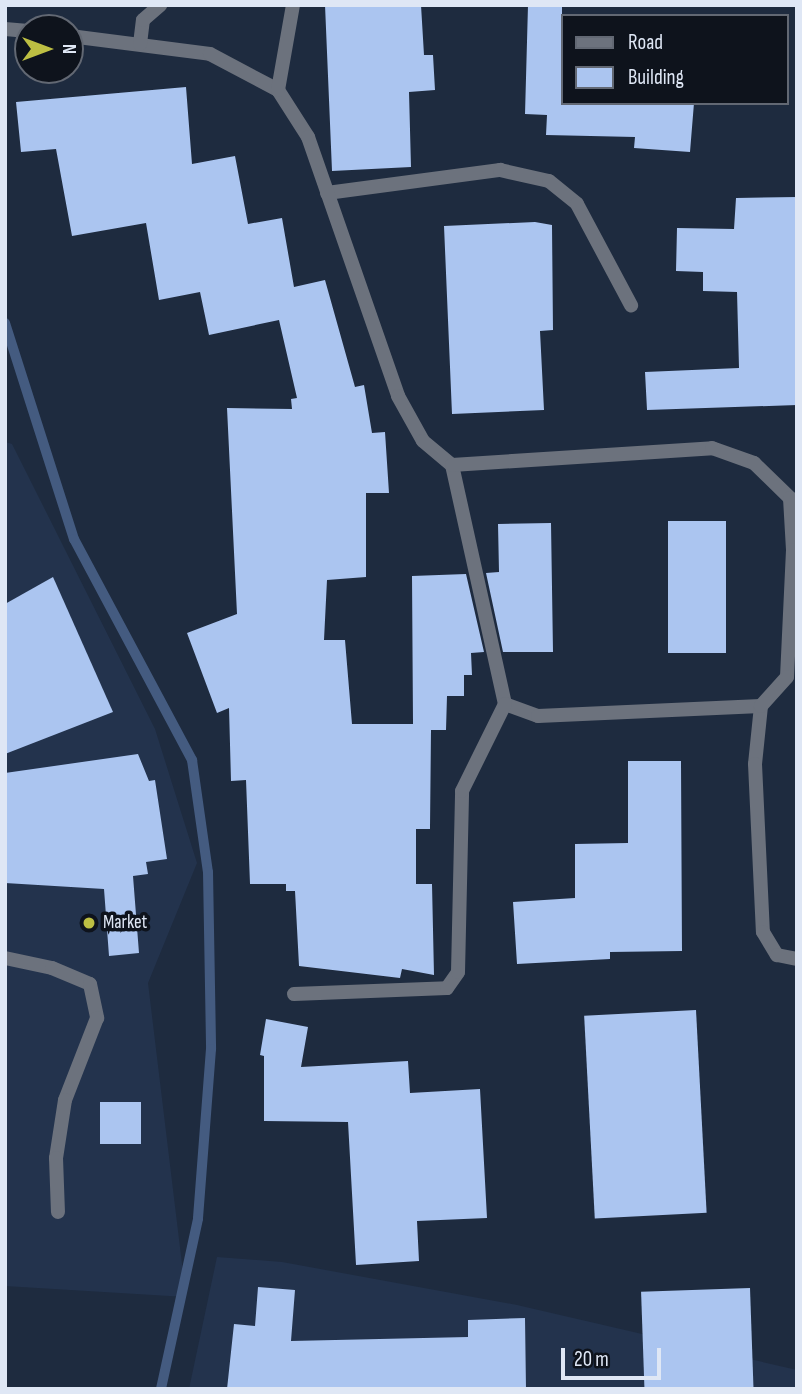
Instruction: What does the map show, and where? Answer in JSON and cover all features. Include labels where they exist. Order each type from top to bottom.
[{"type":"street","points":[[140,44],[143,20],[160,5]]},
{"type":"street","points":[[278,90],[293,5]]},
{"type":"street","points":[[84,38],[210,54],[278,90],[309,137],[398,396],[422,441],[452,465],[505,704],[462,791],[458,972],[447,988],[294,994]]},
{"type":"street","points":[[327,193],[500,170],[549,181],[577,204],[631,305]]},
{"type":"street","points":[[452,465],[712,448],[754,463],[790,498],[793,550],[787,677],[761,706],[755,764],[764,932],[777,955],[797,959]]},
{"type":"street","points":[[505,704],[538,716],[761,706]]},
{"type":"street","points":[[5,958],[90,984],[97,1018],[65,1100],[56,1158],[58,1212]]},
{"type":"shaded area","name":"Market","points":[[5,442],[12,444],[155,729],[197,863],[148,983],[186,1297],[5,1286]]},
{"type":"shaded area","points":[[217,1257],[282,1262],[517,1305],[797,1370],[797,1389],[189,1389]]},
{"type":"building","points":[[325,5],[421,5],[424,55],[433,55],[435,90],[409,92],[411,167],[332,171]]},
{"type":"building","points":[[528,5],[562,5],[560,105],[694,105],[690,152],[634,148],[635,137],[546,135],[547,115],[525,114]]},
{"type":"building","points":[[186,87],[192,164],[235,156],[248,224],[282,218],[294,287],[325,280],[355,387],[364,385],[372,433],[385,432],[389,493],[366,493],[366,577],[327,580],[324,640],[345,640],[352,724],[413,724],[412,576],[466,574],[484,652],[471,653],[472,675],[464,675],[464,696],[447,696],[446,730],[431,730],[430,829],[416,829],[416,884],[432,884],[434,975],[402,969],[400,978],[299,966],[295,891],[286,891],[286,884],[250,884],[246,780],[231,781],[229,708],[217,713],[187,633],[237,614],[227,408],[292,409],[291,399],[297,398],[279,320],[209,335],[200,292],[159,300],[146,223],[72,236],[56,149],[21,152],[16,102]]},
{"type":"building","points":[[797,197],[797,405],[647,410],[645,372],[739,368],[737,292],[703,291],[703,272],[676,271],[677,228],[734,229],[736,198]]},
{"type":"building","points":[[535,222],[552,225],[553,330],[540,331],[544,410],[452,414],[444,226]]},
{"type":"building","points":[[668,521],[726,521],[726,653],[668,653]]},
{"type":"building","points":[[551,523],[553,652],[503,652],[486,573],[499,572],[498,524]]},
{"type":"building","points":[[53,577],[113,712],[5,754],[5,604]]},
{"type":"building","points":[[138,754],[149,781],[155,780],[167,859],[146,862],[148,874],[133,876],[139,953],[109,956],[104,889],[5,883],[5,773]]},
{"type":"building","points":[[628,761],[681,761],[682,951],[610,952],[610,959],[517,964],[513,902],[575,898],[575,844],[628,843]]},
{"type":"building","points":[[696,1010],[707,1213],[595,1219],[584,1016]]},
{"type":"building","points":[[266,1019],[308,1027],[301,1067],[408,1061],[410,1093],[480,1089],[487,1218],[417,1221],[419,1261],[356,1265],[348,1122],[264,1121],[264,1056],[260,1055]]},
{"type":"building","points":[[100,1102],[141,1102],[141,1144],[100,1144]]},
{"type":"building","points":[[258,1287],[295,1290],[291,1341],[468,1337],[468,1320],[525,1318],[526,1389],[227,1389],[234,1324],[255,1326]]},
{"type":"building","points":[[750,1288],[754,1389],[644,1389],[641,1292]]},
{"type":"waterway","points":[[5,323],[74,539],[192,760],[208,872],[211,1049],[198,1219],[161,1389]]},
{"type":"place","name":"Market","points":[[89,923]]}]
